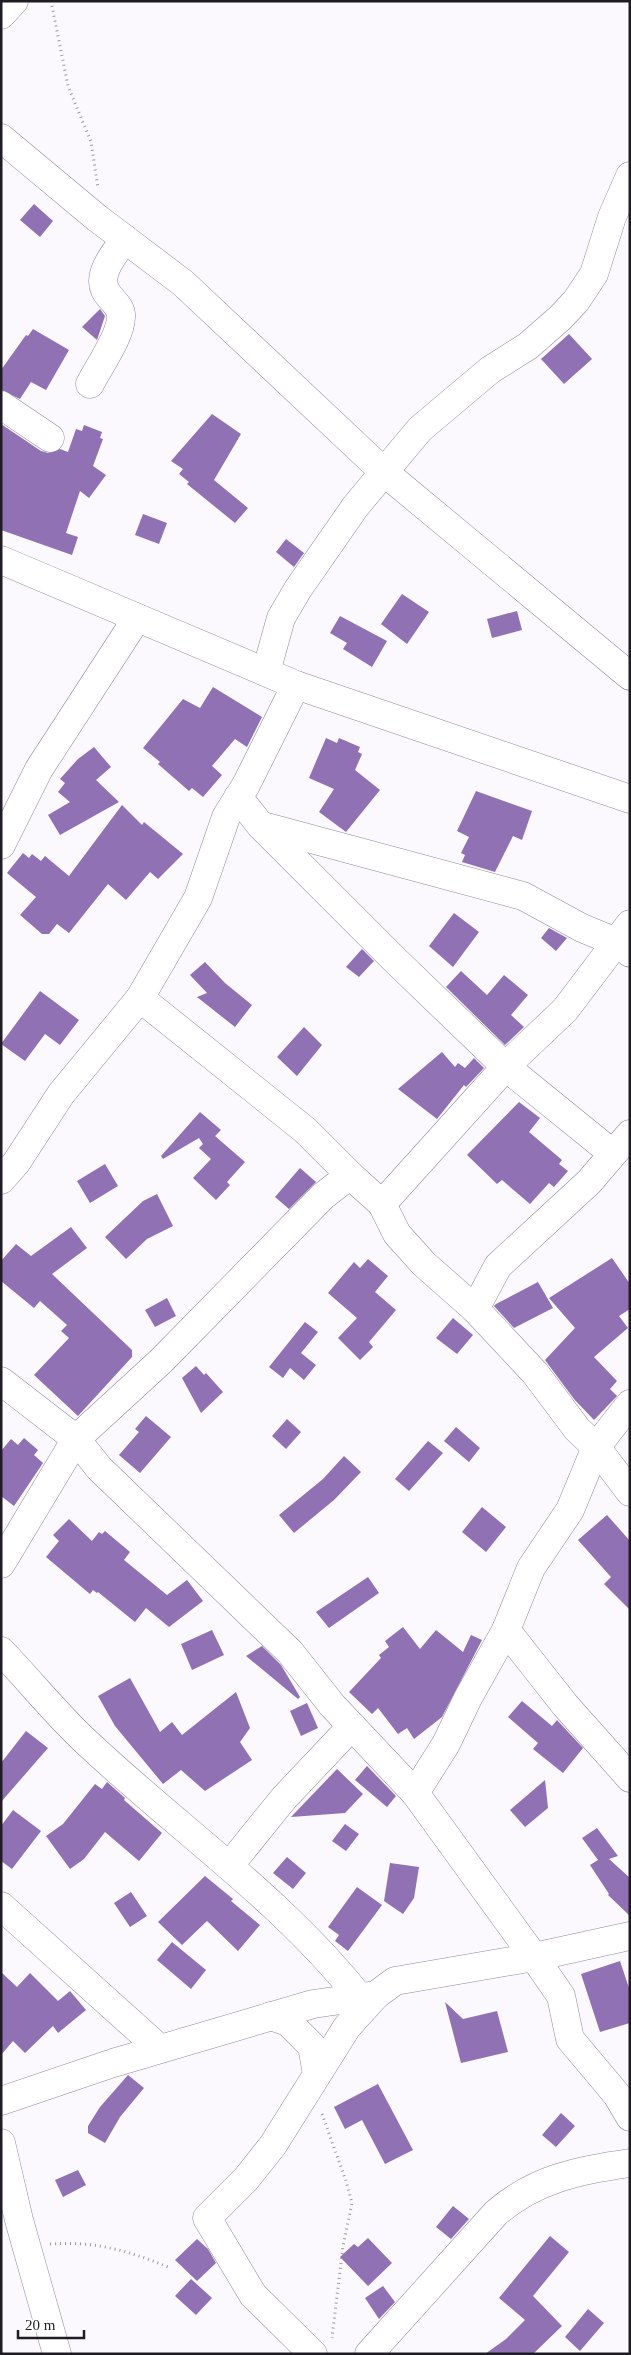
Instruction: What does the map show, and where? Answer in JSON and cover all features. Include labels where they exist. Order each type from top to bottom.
[{"type":"street","points":[[1,15],[14,1]]},
{"type":"street","points":[[1,138],[97,218],[183,283],[384,472],[630,676]]},
{"type":"street","points":[[266,672],[282,618],[294,596],[355,507],[384,472],[420,429],[490,370],[528,346],[576,301],[594,274],[622,189],[630,176]]},
{"type":"street","points":[[90,384],[120,328],[122,315],[117,304],[106,293],[104,278],[106,266],[125,239]]},
{"type":"street","points":[[1,406],[50,438]]},
{"type":"street","points":[[1,560],[296,685],[630,799]]},
{"type":"street","points":[[1,845],[39,770],[137,618]]},
{"type":"street","points":[[1,1180],[16,1163],[60,1094],[140,998],[198,898],[226,817],[296,685]]},
{"type":"street","points":[[238,797],[261,826],[506,1068],[621,1143],[589,1182],[498,1266],[475,1309]]},
{"type":"street","points":[[261,826],[524,896],[582,928],[625,940],[565,1010],[506,1068],[382,1204]]},
{"type":"street","points":[[140,998],[305,1130],[382,1204],[398,1234],[410,1249],[438,1278],[475,1309],[535,1373],[577,1429],[596,1447],[630,1492]]},
{"type":"street","points":[[1,1564],[76,1439],[161,1361],[323,1196],[350,1175]]},
{"type":"street","points":[[1,1380],[76,1439],[99,1468],[290,1652],[332,1705],[415,1792],[562,1996],[570,2039],[617,2095],[630,2117]]},
{"type":"street","points":[[415,1792],[446,1744],[468,1698],[506,1630],[531,1568],[570,1510],[596,1447],[630,1404]]},
{"type":"street","points":[[506,1630],[565,1706],[630,1778]]},
{"type":"street","points":[[1,1651],[80,1737],[229,1866],[368,1997]]},
{"type":"street","points":[[229,1866],[284,1798],[352,1726]]},
{"type":"street","points":[[1,1906],[160,2049]]},
{"type":"street","points":[[1,2101],[160,2049],[313,2004],[368,1997],[395,1981],[534,1958],[630,1936]]},
{"type":"street","points":[[322,2348],[254,2295],[207,2218],[246,2179],[273,2145],[368,1997]]},
{"type":"street","points":[[271,2016],[288,2022],[312,2046],[314,2081]]},
{"type":"street","points":[[1,2143],[24,2239],[57,2354]]},
{"type":"street","points":[[369,2354],[496,2212],[512,2198],[528,2188],[556,2179],[596,2168],[630,2163]]},
{"type":"path","points":[[51,1],[68,86],[92,142],[98,178],[97,218]]},
{"type":"path","points":[[314,2081],[352,2203],[322,2348]]},
{"type":"path","points":[[24,2239],[49,2244],[82,2243],[114,2247],[168,2267]]},
{"type":"building","points":[[34,204],[53,221],[40,237],[20,220]]},
{"type":"building","points":[[100,309],[105,316],[97,340],[82,327]]},
{"type":"building","points":[[33,329],[69,350],[46,390],[31,382],[20,399],[1,390],[1,370],[26,335],[28,336]]},
{"type":"building","points":[[569,334],[592,359],[564,384],[541,359]]},
{"type":"building","points":[[212,414],[241,434],[214,480],[248,508],[235,523],[187,484],[189,482],[179,474],[183,469],[171,461]]},
{"type":"building","points":[[1,424],[41,451],[48,453],[60,449],[68,452],[76,429],[82,431],[84,425],[102,432],[100,438],[103,439],[93,466],[106,475],[89,498],[80,491],[66,533],[78,537],[72,555],[1,530]]},
{"type":"building","points":[[143,514],[167,523],[159,544],[135,535]]},
{"type":"building","points":[[286,539],[304,553],[294,567],[276,552]]},
{"type":"building","points":[[402,594],[429,612],[407,644],[381,624]]},
{"type":"building","points":[[517,611],[522,630],[492,638],[487,619]]},
{"type":"building","points":[[340,616],[387,641],[372,667],[343,649],[347,643],[330,633]]},
{"type":"building","points":[[213,687],[262,717],[247,747],[235,739],[212,766],[222,775],[203,797],[192,788],[189,791],[143,748],[183,699],[200,708]]},
{"type":"building","points":[[326,738],[337,743],[339,738],[360,747],[358,752],[362,754],[355,770],[380,790],[346,832],[319,812],[334,789],[309,778]]},
{"type":"building","points":[[94,747],[111,767],[96,780],[119,802],[60,835],[48,815],[70,802],[58,792],[65,783],[60,779],[78,759]]},
{"type":"building","points":[[476,791],[532,811],[522,840],[513,836],[495,872],[462,862],[465,855],[461,853],[469,837],[457,831]]},
{"type":"building","points":[[122,805],[142,825],[144,822],[183,854],[158,879],[150,872],[126,900],[108,884],[69,933],[57,924],[49,934],[42,934],[20,915],[36,897],[7,873],[23,853],[29,858],[32,854],[41,861],[45,856],[69,876]]},
{"type":"building","points":[[454,913],[479,932],[453,967],[429,946]]},
{"type":"building","points":[[549,928],[567,938],[556,951],[541,938]]},
{"type":"building","points":[[362,949],[374,961],[359,977],[346,967]]},
{"type":"building","points":[[205,962],[225,983],[252,1005],[235,1027],[197,997],[207,993],[190,975]]},
{"type":"building","points":[[461,971],[487,995],[504,975],[528,995],[511,1015],[524,1027],[505,1045],[446,987]]},
{"type":"building","points":[[40,991],[79,1020],[60,1045],[45,1034],[25,1061],[1,1044]]},
{"type":"building","points":[[304,1027],[322,1045],[297,1076],[277,1057]]},
{"type":"building","points":[[442,1052],[455,1067],[458,1063],[465,1068],[474,1058],[484,1068],[466,1087],[464,1085],[437,1119],[398,1089]]},
{"type":"building","points":[[519,1102],[540,1118],[529,1132],[562,1160],[559,1164],[568,1171],[554,1187],[549,1183],[530,1204],[502,1180],[497,1184],[467,1155]]},
{"type":"building","points":[[200,1112],[221,1130],[215,1136],[245,1162],[227,1182],[230,1185],[216,1200],[193,1178],[211,1159],[199,1148],[203,1144],[199,1138],[163,1159],[161,1156]]},
{"type":"building","points":[[105,1164],[118,1186],[90,1203],[77,1181]]},
{"type":"building","points":[[300,1168],[316,1182],[289,1209],[275,1197]]},
{"type":"building","points":[[157,1194],[173,1226],[147,1239],[126,1259],[105,1237],[143,1201]]},
{"type":"building","points":[[71,1227],[87,1248],[52,1274],[132,1350],[132,1357],[78,1416],[34,1375],[69,1338],[61,1331],[67,1325],[40,1301],[34,1308],[1,1281],[1,1261],[16,1244],[31,1256]]},
{"type":"building","points":[[612,1258],[630,1284],[630,1309],[619,1316],[628,1328],[594,1357],[617,1381],[610,1389],[617,1396],[594,1420],[574,1399],[545,1360],[575,1328],[549,1298]]},
{"type":"building","points":[[368,1259],[388,1276],[375,1292],[396,1310],[369,1342],[373,1347],[360,1360],[338,1338],[357,1318],[328,1293],[354,1262],[360,1268]]},
{"type":"building","points":[[538,1282],[553,1308],[514,1328],[494,1306]]},
{"type":"building","points":[[167,1298],[176,1316],[155,1327],[145,1310]]},
{"type":"building","points":[[453,1318],[473,1335],[457,1354],[436,1338]]},
{"type":"building","points":[[305,1322],[318,1332],[301,1353],[316,1365],[304,1380],[290,1368],[283,1378],[269,1367]]},
{"type":"building","points":[[196,1366],[204,1375],[206,1373],[223,1392],[201,1413],[182,1378]]},
{"type":"building","points":[[146,1416],[171,1437],[140,1473],[119,1455],[139,1432],[135,1429]]},
{"type":"building","points":[[287,1419],[301,1432],[286,1449],[272,1436]]},
{"type":"building","points":[[456,1427],[480,1448],[469,1462],[444,1441]]},
{"type":"building","points":[[24,1438],[38,1450],[34,1455],[43,1463],[14,1506],[1,1496],[1,1451],[11,1439],[18,1445]]},
{"type":"building","points":[[428,1441],[443,1453],[409,1491],[395,1479]]},
{"type":"building","points":[[344,1456],[361,1472],[334,1500],[294,1533],[279,1515],[323,1479]]},
{"type":"building","points":[[482,1507],[506,1527],[486,1552],[462,1532]]},
{"type":"building","points":[[607,1515],[630,1541],[630,1610],[604,1584],[611,1577],[578,1540]]},
{"type":"building","points":[[69,1519],[92,1541],[99,1532],[102,1534],[105,1531],[130,1552],[124,1560],[167,1595],[187,1580],[203,1601],[169,1627],[146,1608],[135,1622],[98,1592],[93,1590],[90,1594],[46,1557],[59,1541],[53,1535]]},
{"type":"building","points":[[368,1577],[379,1593],[329,1628],[316,1612]]},
{"type":"building","points":[[403,1627],[420,1649],[436,1630],[463,1652],[471,1635],[482,1640],[442,1717],[414,1739],[407,1728],[398,1734],[378,1708],[372,1714],[349,1692],[381,1658],[379,1655],[389,1647],[385,1641]]},
{"type":"building","points":[[212,1630],[224,1655],[192,1670],[181,1644]]},
{"type":"building","points":[[262,1646],[281,1665],[300,1697],[298,1699],[246,1656]]},
{"type":"building","points":[[130,1678],[160,1732],[172,1722],[182,1735],[236,1692],[250,1728],[240,1742],[252,1760],[205,1791],[181,1770],[163,1784],[115,1726],[98,1696]]},
{"type":"building","points":[[522,1701],[552,1726],[557,1720],[583,1748],[563,1773],[533,1749],[538,1743],[508,1717]]},
{"type":"building","points":[[307,1703],[318,1728],[301,1736],[290,1711]]},
{"type":"building","points":[[26,1731],[48,1748],[1,1802],[1,1763]]},
{"type":"building","points":[[367,1766],[396,1796],[387,1807],[355,1780]]},
{"type":"building","points":[[337,1769],[363,1794],[345,1813],[291,1817]]},
{"type":"building","points":[[545,1780],[548,1808],[525,1827],[510,1810]]},
{"type":"building","points":[[107,1782],[125,1798],[124,1800],[162,1833],[139,1861],[105,1832],[84,1859],[70,1869],[46,1836],[63,1824],[95,1784],[102,1789]]},
{"type":"building","points":[[13,1810],[41,1831],[12,1869],[1,1861],[1,1826]]},
{"type":"building","points":[[345,1824],[359,1834],[346,1851],[332,1841]]},
{"type":"building","points":[[597,1828],[618,1856],[609,1859],[630,1878],[630,1916],[608,1895],[590,1865],[598,1860],[582,1838]]},
{"type":"building","points":[[287,1857],[306,1873],[293,1889],[273,1873]]},
{"type":"building","points":[[390,1863],[419,1867],[414,1898],[403,1914],[384,1901]]},
{"type":"building","points":[[205,1876],[260,1925],[238,1951],[207,1921],[182,1945],[158,1922]]},
{"type":"building","points":[[357,1887],[382,1905],[348,1951],[335,1941],[339,1935],[328,1927]]},
{"type":"building","points":[[131,1892],[147,1916],[130,1927],[114,1903]]},
{"type":"building","points":[[172,1942],[206,1970],[191,1989],[157,1960]]},
{"type":"building","points":[[620,1961],[630,1991],[630,2023],[600,2032],[581,1974]]},
{"type":"building","points":[[1,1972],[17,1987],[30,1973],[58,2001],[70,1991],[86,2010],[58,2033],[53,2026],[25,2053],[13,2041],[1,2055]]},
{"type":"building","points":[[445,2002],[463,2019],[497,2011],[508,2052],[461,2063]]},
{"type":"building","points":[[128,2075],[144,2088],[120,2117],[105,2143],[88,2133],[88,2126],[100,2107]]},
{"type":"building","points":[[378,2084],[413,2150],[385,2164],[362,2120],[345,2129],[334,2107]]},
{"type":"building","points":[[561,2113],[575,2126],[556,2147],[542,2135]]},
{"type":"building","points":[[78,2170],[86,2185],[63,2197],[55,2180]]},
{"type":"building","points":[[453,2206],[469,2219],[451,2239],[436,2227]]},
{"type":"building","points":[[550,2236],[569,2252],[533,2296],[562,2326],[533,2354],[485,2354],[506,2339],[525,2320],[499,2298]]},
{"type":"building","points":[[368,2238],[392,2263],[368,2286],[340,2257],[354,2244],[358,2247]]},
{"type":"building","points":[[197,2239],[208,2249],[216,2263],[197,2281],[175,2260]]},
{"type":"building","points":[[191,2279],[212,2298],[196,2315],[175,2296]]},
{"type":"building","points":[[383,2286],[395,2302],[379,2319],[365,2298]]},
{"type":"building","points":[[588,2309],[604,2323],[580,2351],[565,2337]]}]
